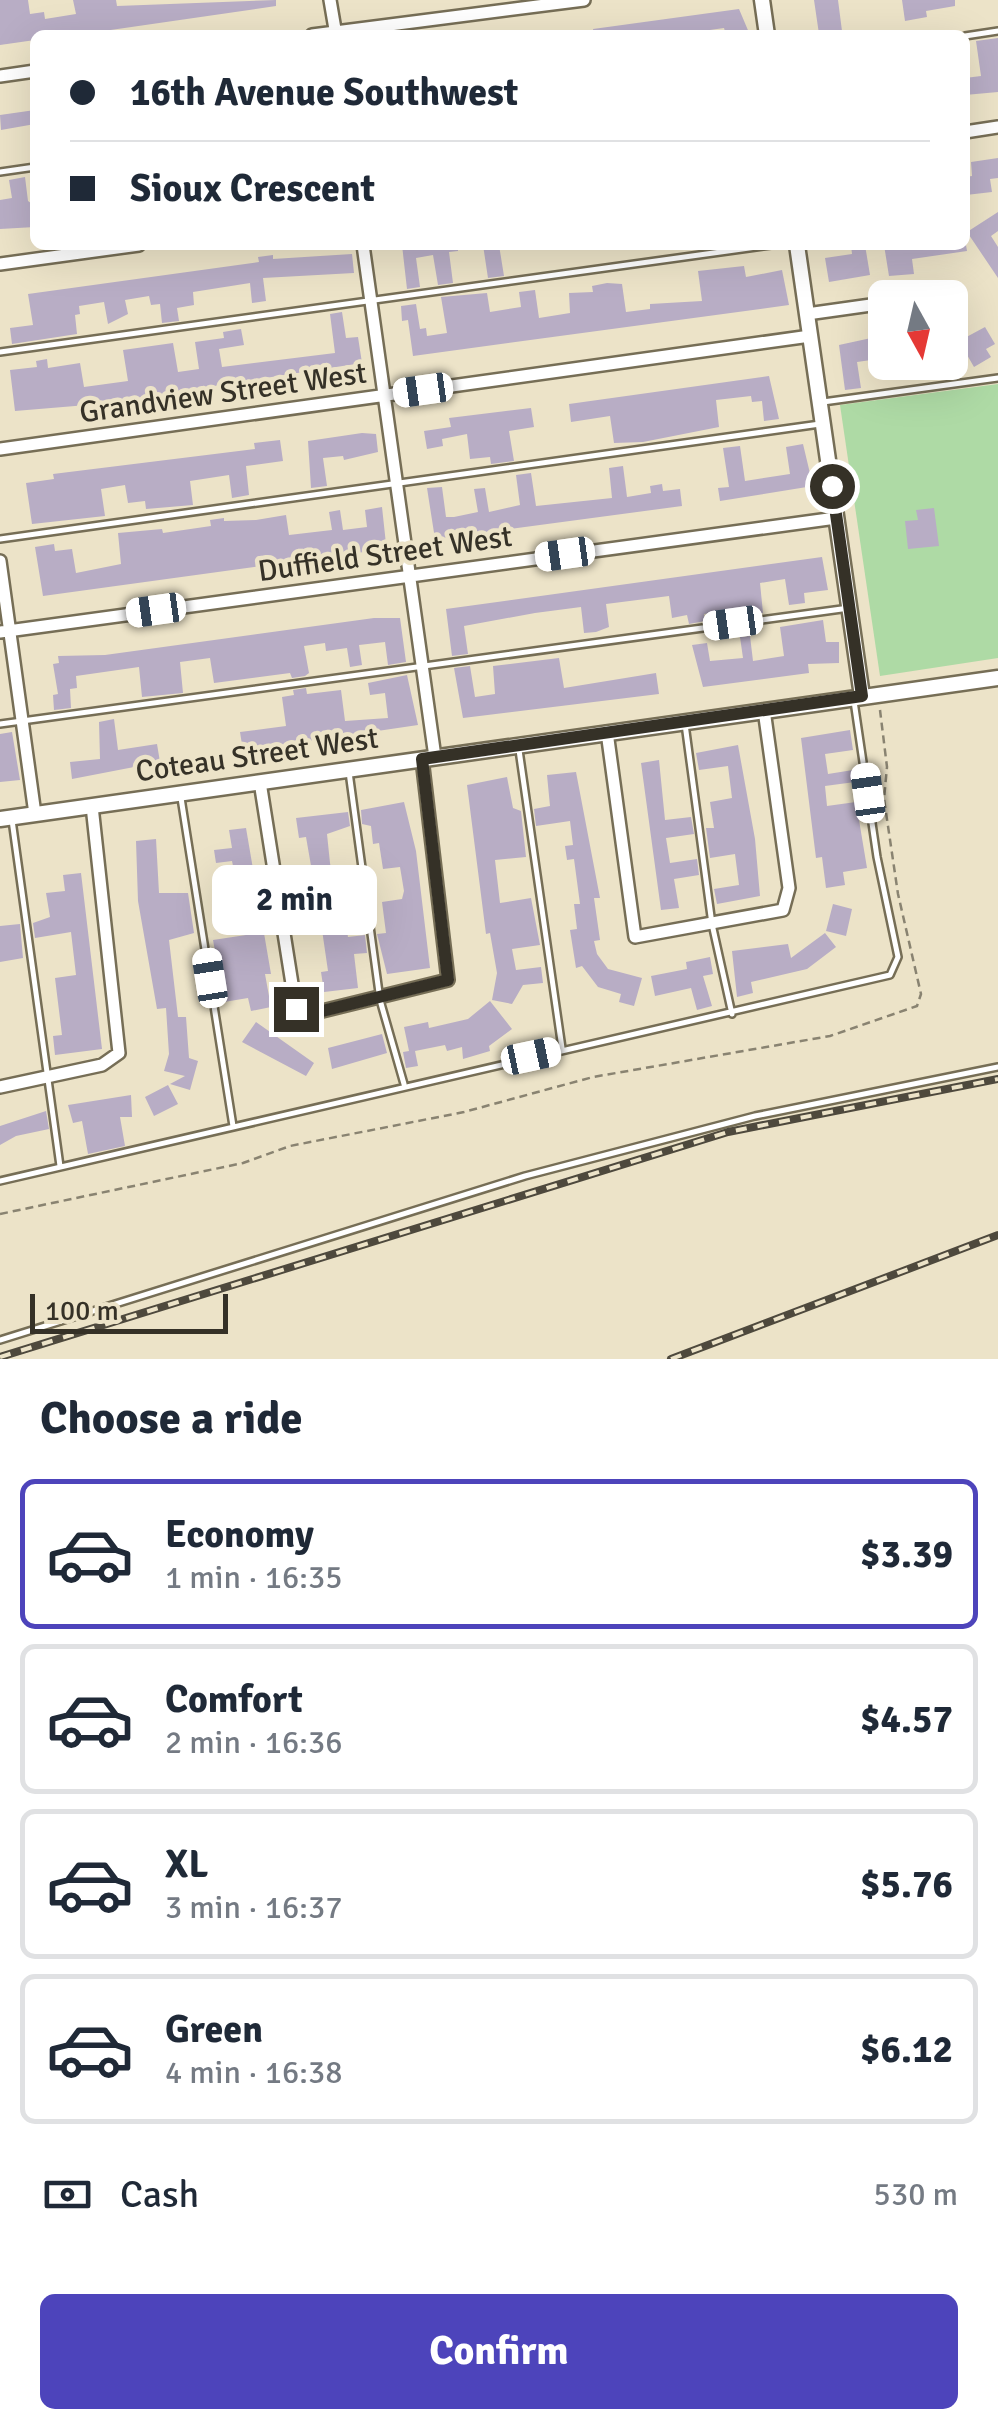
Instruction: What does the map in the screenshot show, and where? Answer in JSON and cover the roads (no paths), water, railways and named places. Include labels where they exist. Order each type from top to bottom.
[{"type":"street","points":[[330,0],[335,30]]},
{"type":"street","points":[[365,30],[584,0]]},
{"type":"street","points":[[762,0],[767,30]]},
{"type":"street","points":[[0,76],[30,72]]},
{"type":"street","points":[[970,131],[998,127]]},
{"type":"street","points":[[0,264],[103,250]]},
{"type":"street","points":[[260,782],[296,1009],[310,1014],[380,1000],[448,980],[422,664],[363,250]]},
{"type":"street","points":[[799,250],[858,697]]},
{"type":"street","points":[[807,314],[868,305]]},
{"type":"street","name":"Grandview Street West","points":[[0,450],[810,336]]},
{"type":"street","name":"Duffield Street West","points":[[5,632],[836,518]]},
{"type":"street","points":[[0,561],[5,632],[36,814]]},
{"type":"street","name":"Coteau Street West","points":[[6,818],[998,678]]},
{"type":"street","points":[[606,732],[635,937],[782,910],[789,888],[764,710]]},
{"type":"street","points":[[0,1087],[102,1065],[119,1053],[92,806]]},
{"type":"lane","points":[[970,35],[998,31]]},
{"type":"lane","points":[[0,172],[30,168]]},
{"type":"lane","points":[[0,352],[735,250]]},
{"type":"lane","points":[[820,402],[998,378]]},
{"type":"lane","points":[[0,539],[823,423]]},
{"type":"lane","points":[[0,724],[849,608]]},
{"type":"lane","points":[[0,1181],[404,1084],[732,1014],[890,975],[898,957],[877,857],[858,697]]},
{"type":"lane","points":[[684,722],[712,924],[732,1014]]},
{"type":"lane","points":[[518,746],[562,1048]]},
{"type":"lane","points":[[348,769],[380,1000],[404,1084]]},
{"type":"lane","points":[[180,794],[233,1126]]},
{"type":"lane","points":[[6,818],[60,1166]]},
{"type":"lane","points":[[0,1340],[525,1176],[755,1116],[998,1067]]},
{"type":"railway","points":[[0,1357],[728,1132],[998,1079]]},
{"type":"railway","points":[[671,1359],[998,1235]]}]
